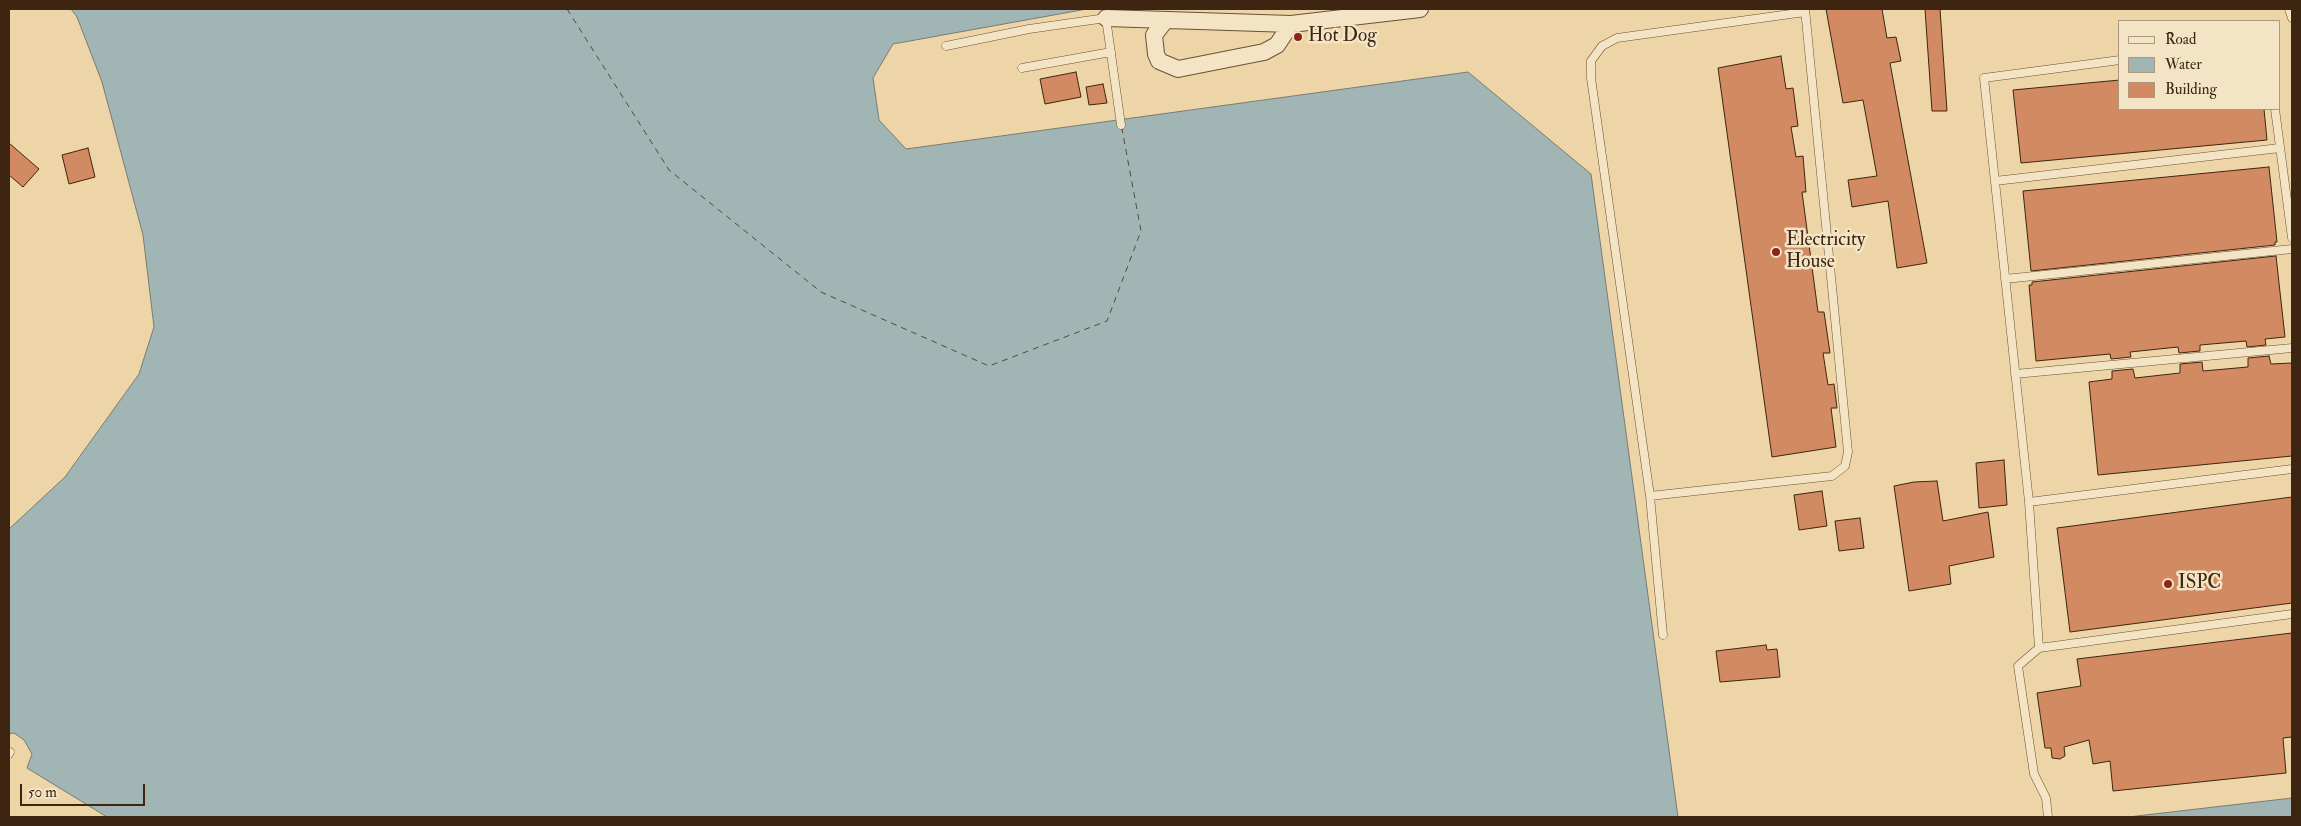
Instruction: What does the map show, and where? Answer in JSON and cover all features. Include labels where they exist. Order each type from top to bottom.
[{"type":"street","points":[[1106,18],[1291,24],[1409,9]]},
{"type":"street","points":[[1165,21],[1154,35],[1156,54],[1159,61],[1178,69],[1264,52],[1276,45],[1291,24]]},
{"type":"lane","points":[[2289,9],[2292,18]]},
{"type":"lane","points":[[1650,496],[1832,476],[1845,466],[1848,452],[1805,10],[1617,38],[1602,46],[1591,61],[1591,78],[1650,496],[1663,634]]},
{"type":"lane","points":[[946,46],[1029,29],[1106,18],[1121,125]]},
{"type":"lane","points":[[1022,68],[1111,52]]},
{"type":"lane","points":[[2039,648],[2028,502],[1984,78],[2118,60]]},
{"type":"lane","points":[[2275,110],[2292,238]]},
{"type":"lane","points":[[1995,181],[2280,148]]},
{"type":"lane","points":[[2005,279],[2292,249]]},
{"type":"lane","points":[[2015,374],[2292,348]]},
{"type":"lane","points":[[2028,502],[2292,469]]},
{"type":"lane","points":[[2048,817],[2046,798],[2034,774],[2018,666],[2039,648],[2292,614]]},
{"type":"water","points":[[71,9],[1087,9],[893,44],[873,78],[879,120],[906,149],[1468,72],[1591,174],[1678,817],[107,817],[27,768],[32,754],[24,740],[14,733],[9,734],[9,529],[65,477],[139,374],[154,327],[143,235],[102,82],[77,17]]},
{"type":"water","points":[[2292,798],[2292,817],[2128,817]]},
{"type":"building","points":[[1826,9],[1882,9],[1887,38],[1896,37],[1901,61],[1890,63],[1927,263],[1897,268],[1888,201],[1852,207],[1848,180],[1877,176],[1863,100],[1843,103]]},
{"type":"building","points":[[1925,9],[1940,9],[1947,111],[1932,111]]},
{"type":"building","name":"Electricity House","points":[[1781,56],[1786,89],[1793,88],[1798,126],[1791,127],[1796,157],[1803,156],[1806,192],[1802,192],[1818,312],[1824,312],[1830,353],[1823,353],[1828,385],[1834,384],[1837,408],[1831,408],[1836,447],[1772,457],[1718,68]]},
{"type":"building","points":[[1076,72],[1081,97],[1045,104],[1040,79]]},
{"type":"building","points":[[2118,80],[2118,110],[2264,110],[2267,140],[2021,163],[2013,90]]},
{"type":"building","points":[[1103,84],[1107,103],[1089,105],[1086,87]]},
{"type":"building","points":[[9,143],[39,169],[23,187],[9,175]]},
{"type":"building","points":[[88,148],[95,177],[69,184],[62,155]]},
{"type":"building","points":[[2269,167],[2277,242],[2275,242],[2275,245],[2031,271],[2023,191]]},
{"type":"building","points":[[2276,256],[2285,337],[2265,339],[2266,345],[2247,347],[2246,341],[2200,345],[2200,351],[2179,353],[2178,347],[2130,352],[2131,357],[2111,359],[2110,354],[2036,361],[2029,285],[2032,285],[2032,282]]},
{"type":"building","points":[[2269,356],[2271,364],[2292,363],[2292,456],[2098,475],[2089,382],[2112,379],[2112,371],[2133,369],[2135,378],[2180,373],[2180,364],[2202,362],[2203,371],[2248,367],[2248,358]]},
{"type":"building","points":[[2004,460],[2007,505],[1979,508],[1976,463]]},
{"type":"building","points":[[1937,481],[1943,521],[1988,512],[1994,557],[1949,566],[1951,584],[1909,591],[1894,486],[1914,482]]},
{"type":"building","points":[[1822,491],[1827,526],[1799,530],[1794,495]]},
{"type":"building","points":[[2292,497],[2292,603],[2070,632],[2057,528]]},
{"type":"building","points":[[1860,518],[1864,548],[1839,551],[1835,521]]},
{"type":"building","points":[[2292,633],[2292,737],[2283,738],[2286,773],[2113,791],[2110,761],[2093,764],[2089,740],[2064,747],[2065,756],[2060,759],[2052,758],[2051,748],[2045,748],[2037,693],[2081,686],[2077,659]]},
{"type":"building","points":[[1766,645],[1767,650],[1777,649],[1780,677],[1720,682],[1716,651]]},
{"type":"ferry route","points":[[567,9],[669,170],[821,292],[989,366],[1107,321],[1141,231],[1122,129]]},
{"type":"place","name":"Hot Dog","points":[[1298,37]]},
{"type":"place","name":"Electricity House","points":[[1776,252]]},
{"type":"place","name":"ISPC","points":[[2168,584]]}]
